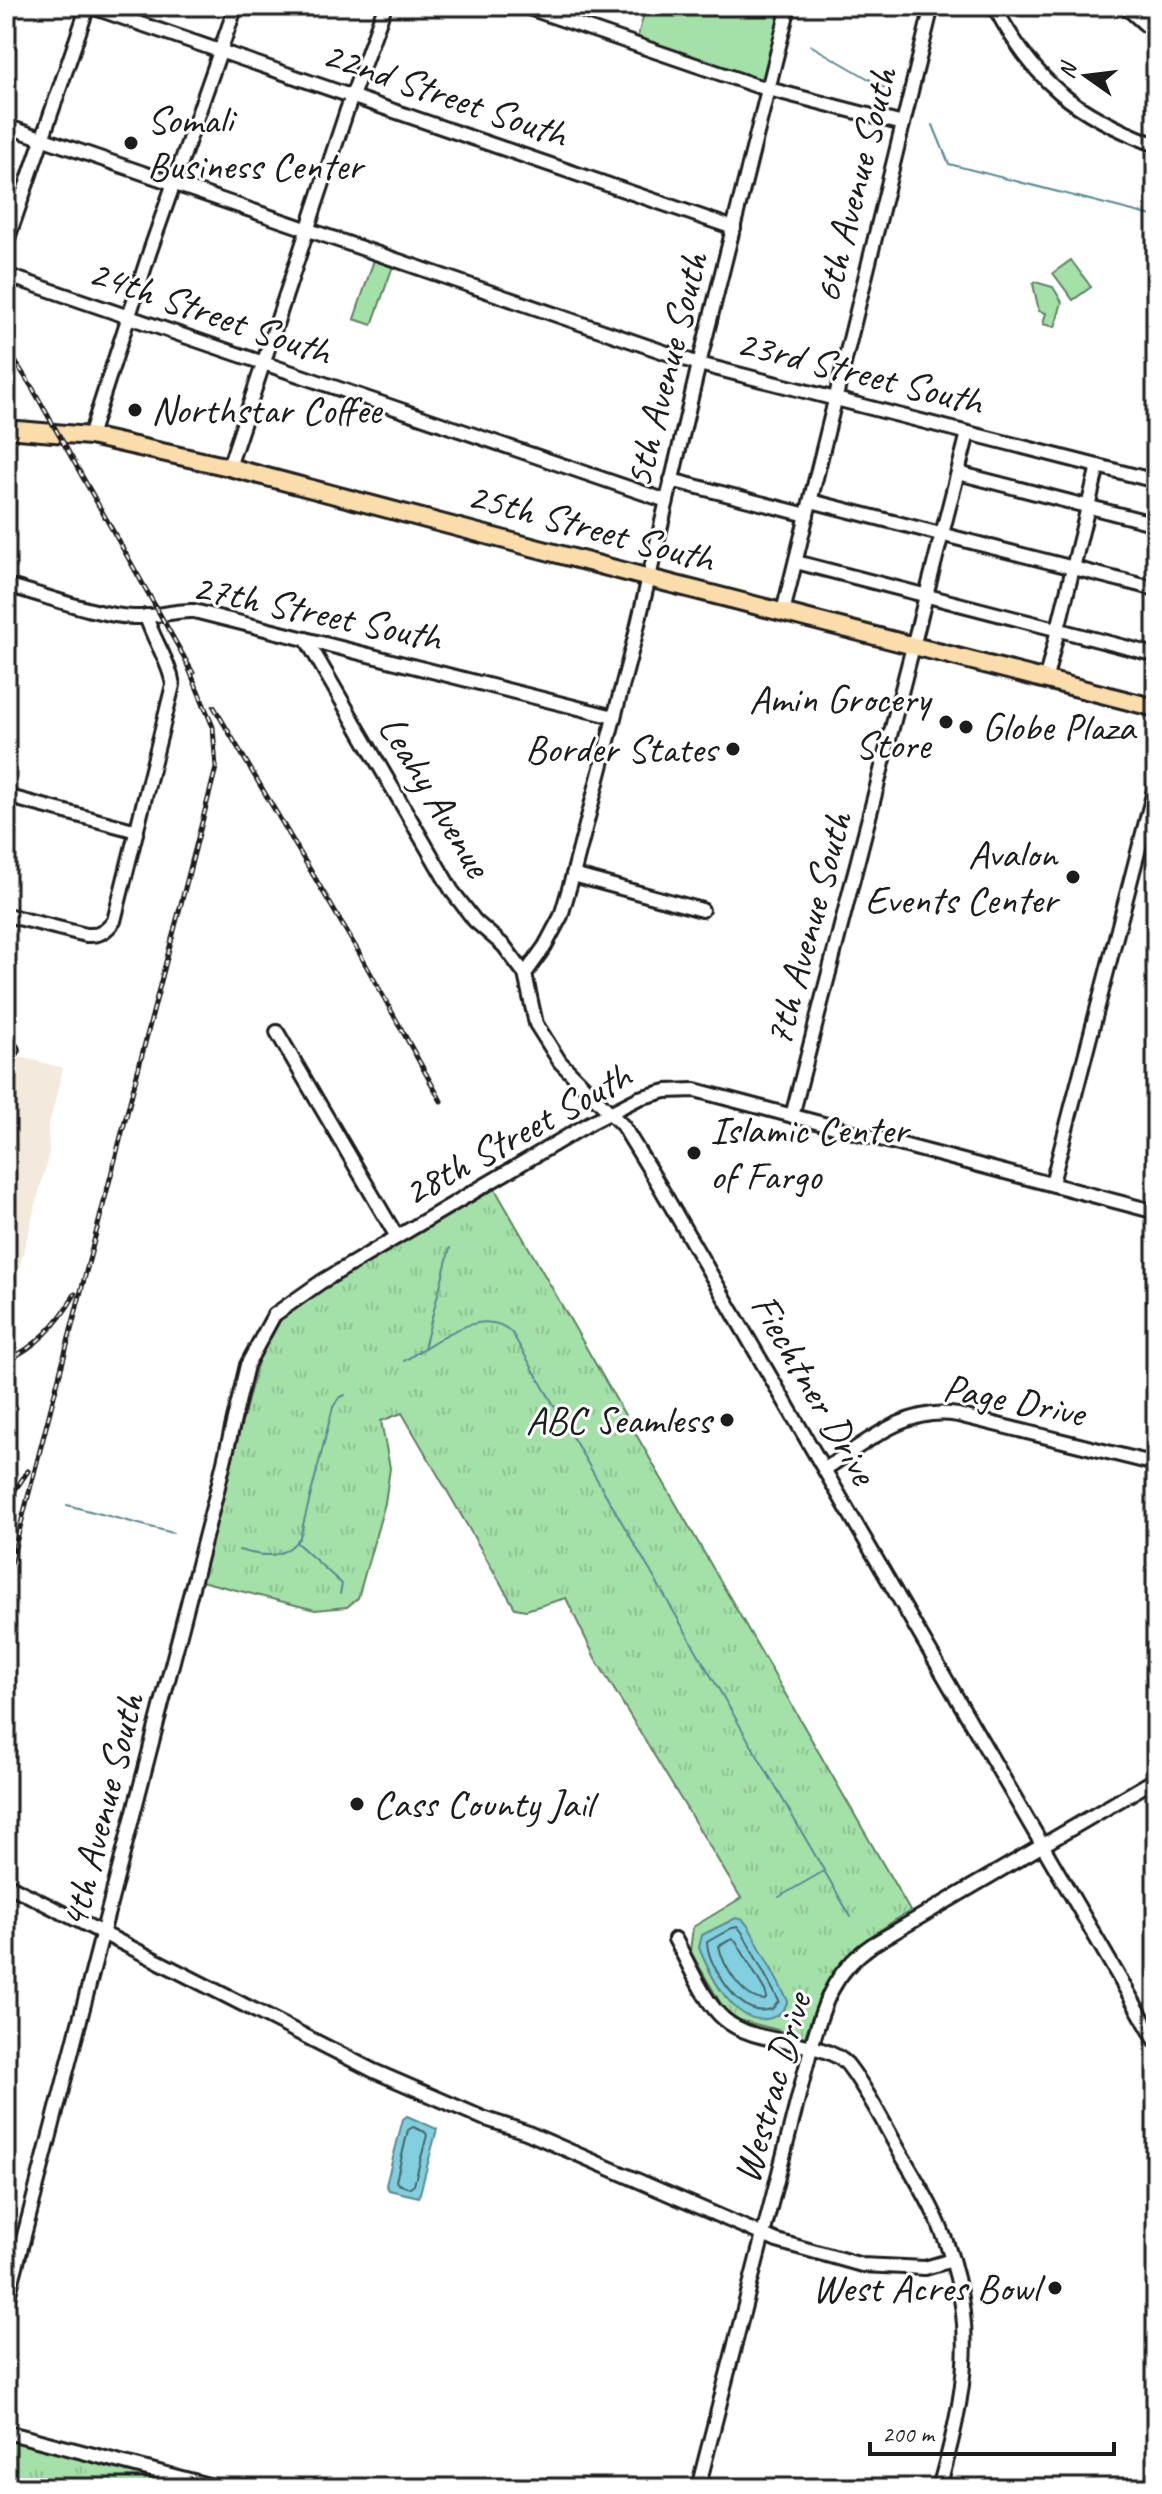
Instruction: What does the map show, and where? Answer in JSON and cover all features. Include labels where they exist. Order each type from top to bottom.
[{"type":"main road","name":"25th Street South","points":[[6,429],[90,436],[229,467],[1156,708]]},
{"type":"street","name":"22nd Street South","points":[[89,6],[734,228]]},
{"type":"street","points":[[6,244],[89,6]]},
{"type":"street","points":[[90,436],[236,6]]},
{"type":"street","points":[[229,467],[385,6]]},
{"type":"street","points":[[523,6],[768,89],[903,124]]},
{"type":"street","name":"5th Avenue South","points":[[525,974],[561,916],[573,875],[789,6]]},
{"type":"street","name":"6th Avenue South","points":[[783,612],[932,6]]},
{"type":"street","points":[[994,6],[1026,60],[1079,109],[1156,145]]},
{"type":"street","points":[[1127,8],[1146,25],[1156,29]]},
{"type":"street","name":"23rd Street South","points":[[6,126],[699,364],[1156,481]]},
{"type":"street","name":"24th Street South","points":[[6,275],[667,501]]},
{"type":"street","name":"7th Avenue South","points":[[792,1116],[968,433]]},
{"type":"street","points":[[1046,678],[1098,466]]},
{"type":"street","points":[[958,473],[1156,524]]},
{"type":"street","points":[[671,480],[807,515]]},
{"type":"street","points":[[811,501],[1156,589]]},
{"type":"street","points":[[796,562],[1156,655]]},
{"type":"street","name":"27th Street South","points":[[6,585],[116,615],[146,616],[174,610],[194,611],[614,717]]},
{"type":"street","points":[[6,915],[97,936],[114,921],[173,685],[166,659],[152,636],[146,616]]},
{"type":"street","name":"Leahy Avenue","points":[[306,639],[452,891],[475,921],[504,946],[525,974]]},
{"type":"street","points":[[1052,1183],[1156,783]]},
{"type":"street","points":[[6,796],[137,831]]},
{"type":"street","points":[[573,875],[702,910]]},
{"type":"street","name":"Fiechtner Drive","points":[[525,974],[536,1024],[560,1062],[623,1126],[653,1175],[1155,2038]]},
{"type":"street","points":[[277,1032],[397,1237]]},
{"type":"street","name":"28th Street South","points":[[262,1333],[274,1315],[300,1295],[590,1123],[639,1098],[666,1091],[695,1090],[1156,1212]]},
{"type":"street","name":"4th Avenue South","points":[[6,2305],[247,1365],[262,1333]]},
{"type":"street","name":"Page Drive","points":[[825,1469],[892,1426],[914,1416],[931,1413],[958,1415],[1156,1464]]},
{"type":"street","name":"Westrac Drive","points":[[698,2488],[823,2005],[852,1959],[928,1911],[1156,1779]]},
{"type":"street","points":[[6,1884],[374,2071],[444,2102],[526,2132],[764,2236],[862,2265],[925,2268],[952,2260]]},
{"type":"street","points":[[675,1939],[722,2018],[736,2028],[753,2034],[841,2059],[853,2072],[929,2205],[960,2284],[966,2355],[962,2394],[939,2488]]},
{"type":"street","points":[[6,2432],[220,2488]]},
{"type":"shaded area","points":[[6,1053],[63,1068],[48,1128],[49,1153],[11,1299],[6,1298]]},
{"type":"green space","points":[[640,6],[783,6],[764,83],[637,39],[645,10]]},
{"type":"green space","points":[[374,260],[393,266],[372,325],[354,319]]},
{"type":"green space","points":[[1071,260],[1091,287],[1073,300],[1053,273]]},
{"type":"green space","points":[[1035,282],[1053,287],[1062,302],[1055,327],[1043,324],[1046,313],[1039,311]]},
{"type":"green space","points":[[495,1189],[910,1911],[871,1936],[843,1962],[822,1994],[805,2037],[739,2020],[724,2009],[690,1951],[693,1927],[741,1898],[595,1658],[566,1598],[526,1610],[515,1608],[402,1413],[381,1421],[390,1468],[385,1503],[358,1598],[347,1607],[315,1610],[201,1581],[259,1357],[283,1316]]},
{"type":"green space","points":[[6,2439],[192,2488],[6,2488]]},
{"type":"water","points":[[736,1918],[749,1927],[788,2001],[782,2011],[771,2018],[758,2019],[735,2007],[717,1984],[699,1948],[702,1935]]},
{"type":"water","points":[[407,2116],[437,2129],[419,2197],[389,2190],[386,2185],[403,2119]]},
{"type":"waterway","points":[[748,6],[764,16]]},
{"type":"waterway","points":[[810,45],[888,90]]},
{"type":"waterway","points":[[933,125],[949,164],[1156,217]]},
{"type":"waterway","points":[[424,1348],[450,1248]]},
{"type":"waterway","points":[[404,1361],[457,1329],[472,1324],[486,1322],[500,1325],[512,1333],[851,1917]]},
{"type":"waterway","points":[[239,1550],[272,1555],[287,1550],[300,1537],[333,1407],[345,1395]]},
{"type":"waterway","points":[[67,1505],[173,1533]]},
{"type":"waterway","points":[[297,1543],[342,1584],[340,1594]]},
{"type":"waterway","points":[[779,1897],[824,1871]]},
{"type":"railway","points":[[6,347],[33,389],[193,673]]},
{"type":"railway","points":[[6,1582],[216,768],[213,727],[187,664]]},
{"type":"railway","points":[[214,707],[361,956],[441,1101]]},
{"type":"railway","points":[[6,1361],[46,1333],[75,1294]]},
{"type":"railway","points":[[6,1503],[28,1471]]},
{"type":"place","name":"Somali Business Center","points":[[131,143]]},
{"type":"place","name":"Northstar Coffee","points":[[135,410]]},
{"type":"place","name":"Amin Grocery Store","points":[[946,722]]},
{"type":"place","name":"Globe Plaza","points":[[966,727]]},
{"type":"place","name":"Border States","points":[[733,749]]},
{"type":"place","name":"Avalon Events Center","points":[[1073,877]]},
{"type":"place","name":"Islamic Center of Fargo","points":[[694,1153]]},
{"type":"place","name":"ABC Seamless","points":[[727,1420]]},
{"type":"place","name":"Cass County Jail","points":[[357,1804]]},
{"type":"place","name":"West Acres Bowl","points":[[1055,2288]]}]
